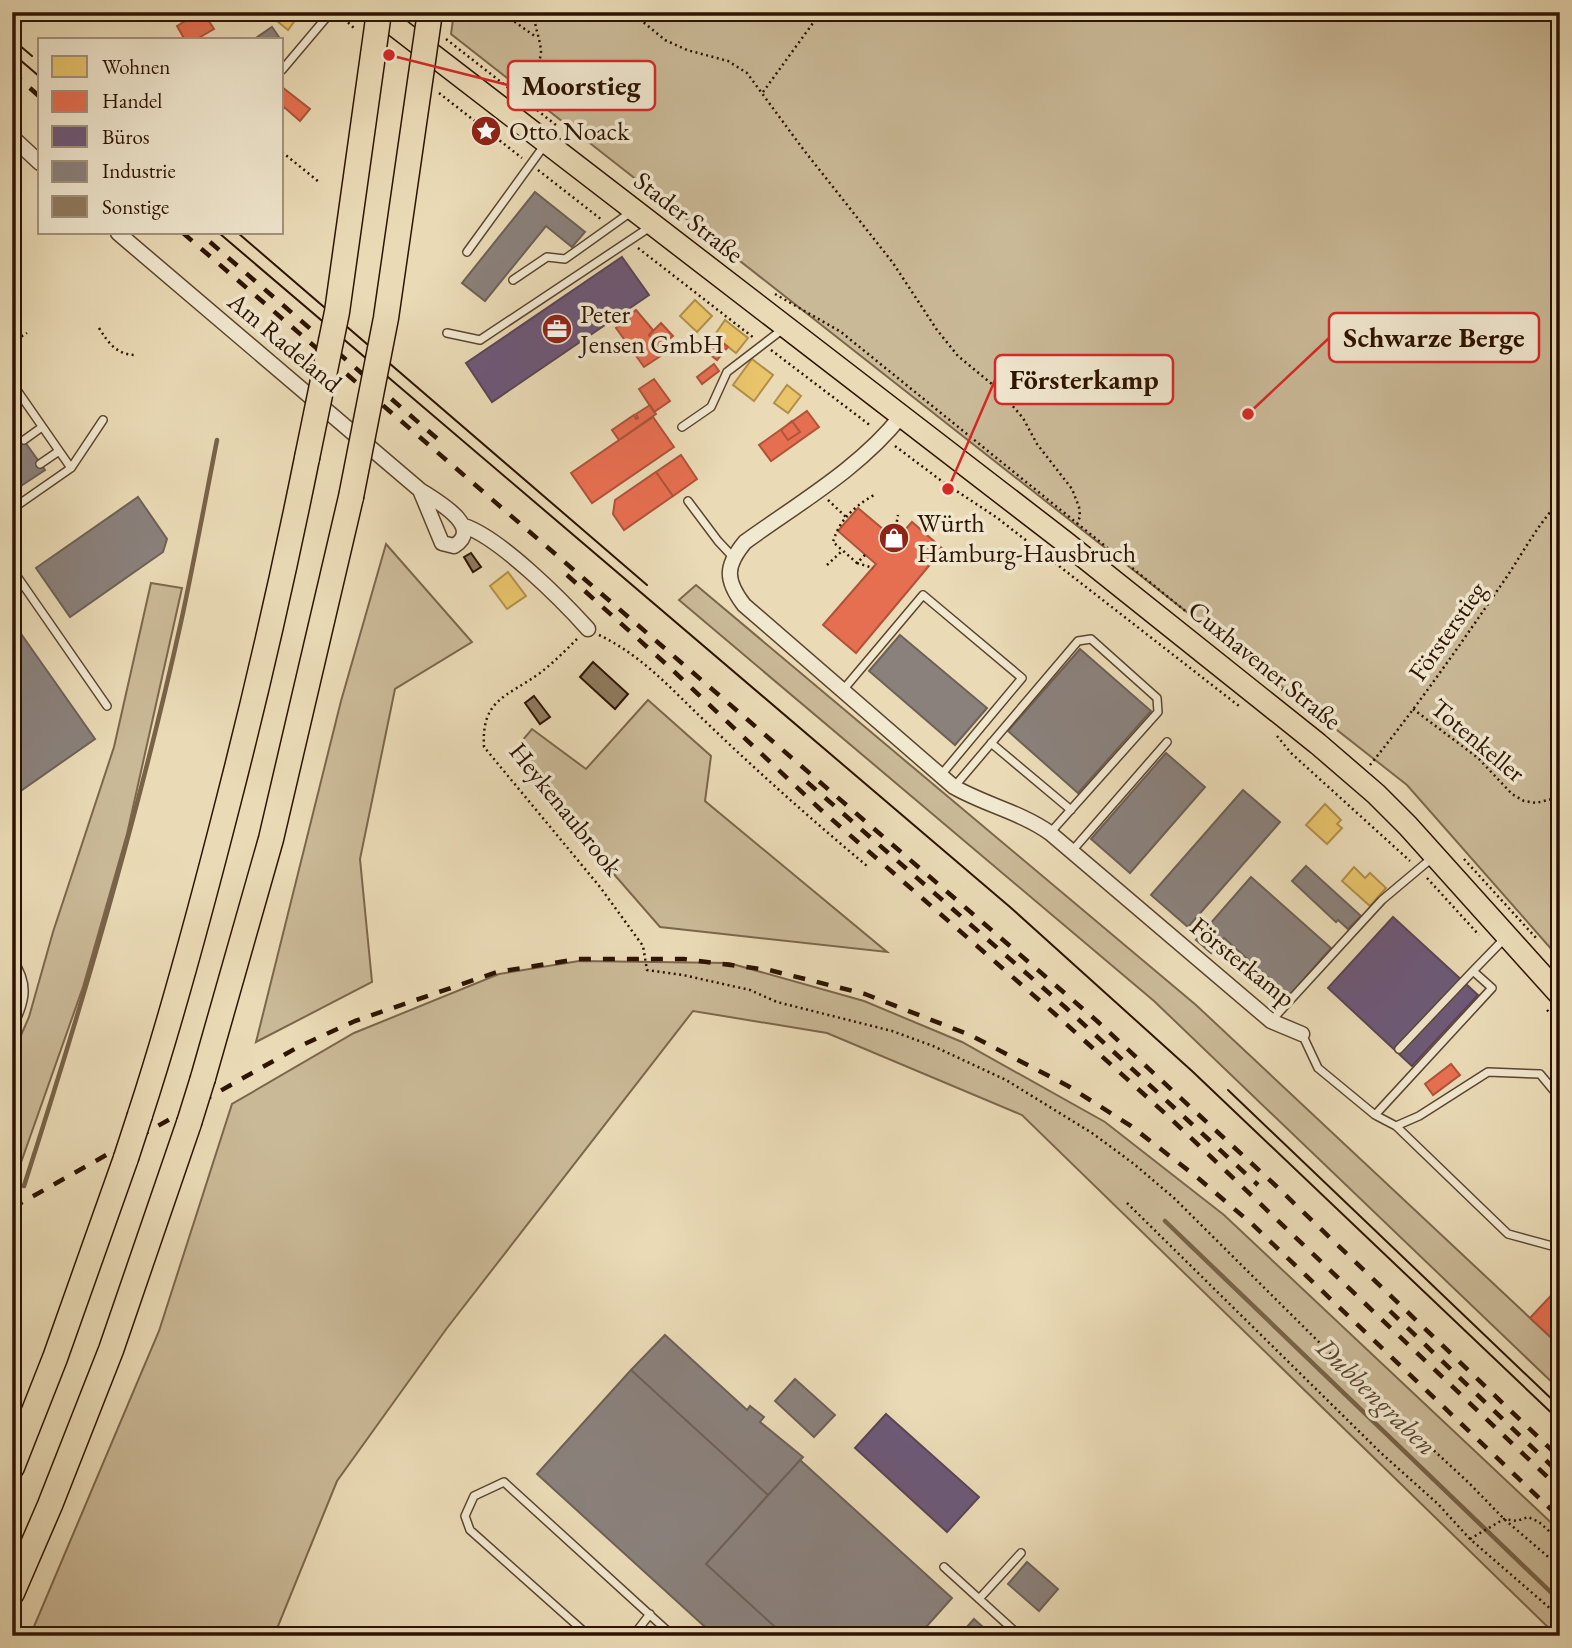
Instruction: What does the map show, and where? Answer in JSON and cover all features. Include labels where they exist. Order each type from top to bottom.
[{"type":"highway","points":[[12,1467],[55,1358],[140,1115],[204,901],[288,552],[337,312],[378,12]]},
{"type":"highway","points":[[12,1593],[111,1350],[189,1123],[271,839],[351,496],[386,318],[430,12]]},
{"type":"main road","name":"Stader Straße","points":[[378,12],[901,415]]},
{"type":"main road","name":"Cuxhavener Straße","points":[[901,415],[1237,678],[1357,778],[1435,855],[1500,943],[1551,999]]},
{"type":"street","points":[[12,137],[38,161]]},
{"type":"street","name":"Am Radeland","points":[[119,234],[420,490],[450,511],[464,526],[464,532],[454,546],[442,543],[420,490]]},
{"type":"street","points":[[733,557],[745,542],[861,458],[884,438],[901,415]]},
{"type":"street","points":[[464,526],[476,530],[516,560],[588,629]]},
{"type":"street","name":"Försterkamp","points":[[733,557],[729,577],[733,590],[744,605],[954,787],[1030,819],[1050,833],[1271,1021],[1302,1034]]},
{"type":"lane","points":[[12,20],[15,21],[29,12]]},
{"type":"lane","points":[[284,68],[331,12]]},
{"type":"lane","points":[[467,252],[547,143]]},
{"type":"lane","points":[[513,280],[547,257],[565,259],[634,210]]},
{"type":"lane","points":[[447,333],[480,340],[653,225]]},
{"type":"lane","points":[[682,427],[711,407],[726,372],[786,327]]},
{"type":"lane","points":[[13,386],[71,468]]},
{"type":"lane","points":[[12,509],[71,468],[103,420]]},
{"type":"lane","points":[[24,440],[42,427]]},
{"type":"lane","points":[[40,464],[60,451]]},
{"type":"lane","points":[[688,501],[733,557]]},
{"type":"lane","points":[[12,569],[107,706]]},
{"type":"lane","points":[[843,690],[923,595],[1021,678],[941,776]]},
{"type":"lane","points":[[954,787],[1078,641],[1091,639],[1157,698],[1158,712],[1050,833]]},
{"type":"lane","points":[[1071,851],[1167,742]]},
{"type":"lane","points":[[991,743],[1071,810]]},
{"type":"lane","points":[[1271,1021],[1382,900],[1435,855]]},
{"type":"lane","points":[[1399,1049],[1500,943]]},
{"type":"lane","points":[[12,958],[20,970],[26,1000],[12,1029]]},
{"type":"lane","points":[[1375,1115],[1492,988],[1473,971]]},
{"type":"lane","points":[[1302,1034],[1318,1068],[1375,1115],[1396,1126],[1508,1234],[1552,1246],[1560,1238]]},
{"type":"lane","points":[[1396,1126],[1419,1116],[1488,1072],[1540,1074],[1560,1098]]},
{"type":"lane","points":[[589,1636],[470,1530],[465,1516],[474,1496],[504,1482],[673,1636]]},
{"type":"lane","points":[[979,1599],[1021,1552]]},
{"type":"lane","points":[[944,1567],[1020,1636]]},
{"type":"lane","points":[[633,1636],[650,1614]]},
{"type":"path","points":[[338,12],[361,35]]},
{"type":"path","points":[[501,12],[536,37]]},
{"type":"path","points":[[504,110],[539,60],[541,51],[536,37],[534,12]]},
{"type":"path","points":[[631,12],[665,40],[687,50],[728,61],[738,67],[747,73],[763,92],[803,149],[893,263],[937,330],[958,356],[999,390],[1023,418],[1037,444],[1072,489],[1080,516],[1065,542]]},
{"type":"path","points":[[763,92],[821,12]]},
{"type":"path","points":[[284,154],[319,182]]},
{"type":"path","points":[[99,328],[111,346],[128,355],[137,355]]},
{"type":"path","points":[[12,342],[27,333]]},
{"type":"path","points":[[884,438],[996,517],[1244,710]]},
{"type":"path","points":[[819,488],[846,517]]},
{"type":"path","points":[[873,568],[857,563],[833,542],[836,529],[855,506],[874,495]]},
{"type":"path","name":"Försterstieg","points":[[1357,778],[1413,709],[1503,583],[1531,536],[1560,501]]},
{"type":"path","points":[[894,538],[898,514]]},
{"type":"path","points":[[827,565],[842,551]]},
{"type":"path","points":[[857,563],[865,555]]},
{"type":"path","points":[[588,629],[617,644],[650,667],[779,792],[867,866]]},
{"type":"path","name":"Heykenaubrook","points":[[588,629],[539,673],[492,706],[484,724],[484,747],[631,929],[643,946],[647,970],[738,987],[777,1002],[892,1031],[933,1046],[1006,1080],[1092,1133],[1174,1198],[1346,1369],[1504,1518]]},
{"type":"path","name":"Totenkeller","points":[[1413,709],[1470,751],[1512,794],[1524,801],[1536,803],[1560,797]]},
{"type":"path","points":[[1277,735],[1291,753],[1500,943]]},
{"type":"path","points":[[1551,999],[1560,1024]]},
{"type":"path","points":[[1127,1203],[1381,1453],[1560,1617]]},
{"type":"path","points":[[1472,1537],[1504,1518]]},
{"type":"path","points":[[1504,1518],[1517,1521],[1533,1518],[1560,1541]]},
{"type":"path","points":[[1504,1518],[1560,1567]]},
{"type":"shaded area","points":[[454,12],[1560,12],[1560,959],[1407,785],[451,34]]},
{"type":"shaded area","points":[[386,544],[472,642],[395,689],[360,859],[372,982],[256,1042],[341,701]]},
{"type":"shaded area","points":[[151,583],[182,588],[127,834],[83,987],[12,1188],[12,1056],[29,1017],[53,932],[114,747]]},
{"type":"shaded area","points":[[696,585],[1196,1005],[1560,1346],[1560,1390],[1154,1001],[679,600]]},
{"type":"shaded area","points":[[648,700],[711,756],[705,801],[887,952],[660,927],[510,755],[532,729],[586,769]]},
{"type":"shaded area","points":[[579,961],[729,963],[864,1001],[962,1042],[1105,1122],[1224,1215],[1560,1531],[1560,1636],[1022,1115],[827,1033],[693,1011],[447,1328],[337,1481],[274,1636],[30,1636],[159,1331],[232,1104],[354,1033],[499,974]]},
{"type":"building: Wohnen","points":[[266,12],[301,12],[288,30]]},
{"type":"building: Wohnen","points":[[695,300],[712,316],[697,332],[680,316]]},
{"type":"building: Wohnen","points":[[725,320],[748,338],[736,353],[714,336]]},
{"type":"building: Wohnen","points":[[752,359],[773,375],[754,401],[733,385]]},
{"type":"building: Wohnen","points":[[787,385],[801,396],[788,413],[774,403]]},
{"type":"building: Wohnen","points":[[508,572],[526,596],[507,609],[490,586]]},
{"type":"building: Wohnen","points":[[1325,804],[1341,820],[1337,824],[1342,828],[1327,844],[1306,825]]},
{"type":"building: Wohnen","points":[[1354,867],[1365,878],[1370,873],[1386,888],[1370,906],[1342,881]]},
{"type":"building: Handel","points":[[203,12],[214,29],[198,38],[184,38],[177,26]]},
{"type":"building: Handel","points":[[284,89],[310,109],[300,121],[284,107]]},
{"type":"building: Handel","points":[[636,310],[653,330],[649,335],[665,353],[644,367],[616,328]]},
{"type":"building: Handel","points":[[661,323],[673,336],[660,347],[649,335]]},
{"type":"building: Handel","points":[[718,339],[728,347],[717,360],[708,353]]},
{"type":"building: Handel","points":[[714,364],[719,371],[702,384],[697,377]]},
{"type":"building: Handel","points":[[654,379],[670,401],[654,412],[639,389]]},
{"type":"building: Handel","points":[[650,405],[656,414],[619,440],[612,430],[634,415],[638,418],[636,414]]},
{"type":"building: Handel","points":[[807,411],[819,427],[771,461],[759,445]]},
{"type":"building: Handel","points":[[653,417],[674,447],[592,503],[571,473]]},
{"type":"building: Handel","points":[[792,421],[800,432],[788,440],[781,430]]},
{"type":"building: Handel","points":[[681,455],[697,479],[673,496],[656,472]]},
{"type":"building: Handel","points":[[656,472],[673,496],[624,530],[613,514],[615,500]]},
{"type":"building: Handel","points":[[858,508],[896,540],[912,522],[943,549],[856,653],[823,625],[876,564],[838,531]]},
{"type":"building: Handel","points":[[1451,1064],[1460,1075],[1433,1095],[1425,1084]]},
{"type":"building: Handel","points":[[1560,1286],[1560,1346],[1530,1318]]},
{"type":"building: Büros","name":"Peter Jensen GmbH","points":[[622,257],[649,295],[492,402],[466,363]]},
{"type":"building: Büros","points":[[1393,917],[1478,995],[1412,1066],[1328,988]]},
{"type":"building: Büros","points":[[886,1414],[979,1497],[947,1532],[855,1448]]},
{"type":"building: Industrie","points":[[272,27],[280,38],[256,38]]},
{"type":"building: Industrie","points":[[535,192],[585,232],[572,247],[546,226],[485,301],[462,283]]},
{"type":"building: Industrie","points":[[12,424],[45,470],[12,492]]},
{"type":"building: Industrie","points":[[138,497],[167,539],[163,552],[70,617],[36,568]]},
{"type":"building: Industrie","points":[[12,621],[95,739],[12,797]]},
{"type":"building: Industrie","points":[[900,635],[987,708],[955,745],[869,671]]},
{"type":"building: Industrie","points":[[1080,649],[1151,711],[1078,793],[1008,731]]},
{"type":"building: Industrie","points":[[1166,753],[1205,787],[1130,873],[1091,839]]},
{"type":"building: Industrie","points":[[1243,790],[1280,822],[1188,927],[1151,895]]},
{"type":"building: Industrie","points":[[1306,866],[1361,916],[1348,929],[1338,920],[1336,922],[1292,881]]},
{"type":"building: Industrie","points":[[1251,877],[1331,948],[1289,996],[1224,938],[1211,953],[1196,940]]},
{"type":"building: Industrie","points":[[665,1335],[747,1410],[750,1406],[764,1417],[760,1422],[803,1457],[768,1495],[631,1370]]},
{"type":"building: Industrie","points":[[631,1370],[768,1495],[706,1564],[785,1636],[715,1636],[537,1474]]},
{"type":"building: Industrie","points":[[795,1379],[835,1415],[814,1437],[775,1401]]},
{"type":"building: Industrie","points":[[800,1460],[952,1598],[918,1636],[785,1636],[706,1564]]},
{"type":"building: Industrie","points":[[1027,1562],[1058,1589],[1039,1611],[1008,1584]]},
{"type":"building: Industrie","points":[[974,1619],[993,1636],[959,1636]]},
{"type":"building: Sonstige","points":[[471,553],[481,567],[473,572],[464,557]]},
{"type":"building: Sonstige","points":[[593,662],[628,694],[615,709],[580,677]]},
{"type":"building: Sonstige","points":[[534,696],[550,717],[540,724],[525,703]]},
{"type":"waterway","points":[[24,1186],[129,835],[181,622],[217,440]]},
{"type":"waterway","name":"Dubbengraben","points":[[1165,1221],[1560,1601]]},
{"type":"tram line","points":[[12,39],[32,56]]},
{"type":"tram line","points":[[12,53],[38,75]]},
{"type":"tram line","points":[[220,234],[1010,907],[1192,1071],[1560,1421]]},
{"type":"tram line","points":[[239,234],[647,585]]},
{"type":"tram line","points":[[1228,1090],[1560,1407]]},
{"type":"railway","points":[[12,72],[38,95]]},
{"type":"railway","points":[[184,234],[1097,1021],[1275,1185],[1560,1458]]},
{"type":"railway","points":[[210,242],[440,441]]},
{"type":"railway","points":[[567,575],[820,809],[1168,1116],[1560,1489]]},
{"type":"railway","points":[[807,782],[1065,1007],[1258,1185]]},
{"type":"railway","points":[[12,1208],[300,1046],[355,1021],[497,972],[578,959],[684,959],[769,970],[865,994],[970,1035],[1068,1086],[1131,1126],[1252,1224],[1560,1518]]},
{"type":"railway","points":[[1390,1311],[1560,1474]]},
{"type":"place","name":"Moorstieg","points":[[389,55]]},
{"type":"place","name":"Otto Noack","points":[[486,131]]},
{"type":"place","name":"Peter Jensen GmbH","points":[[557,329]]},
{"type":"place","name":"Schwarze Berge","points":[[1248,414]]},
{"type":"place","name":"Försterkamp","points":[[948,489]]},
{"type":"place","name":"Würth Hamburg-Hausbruch","points":[[894,538]]}]
